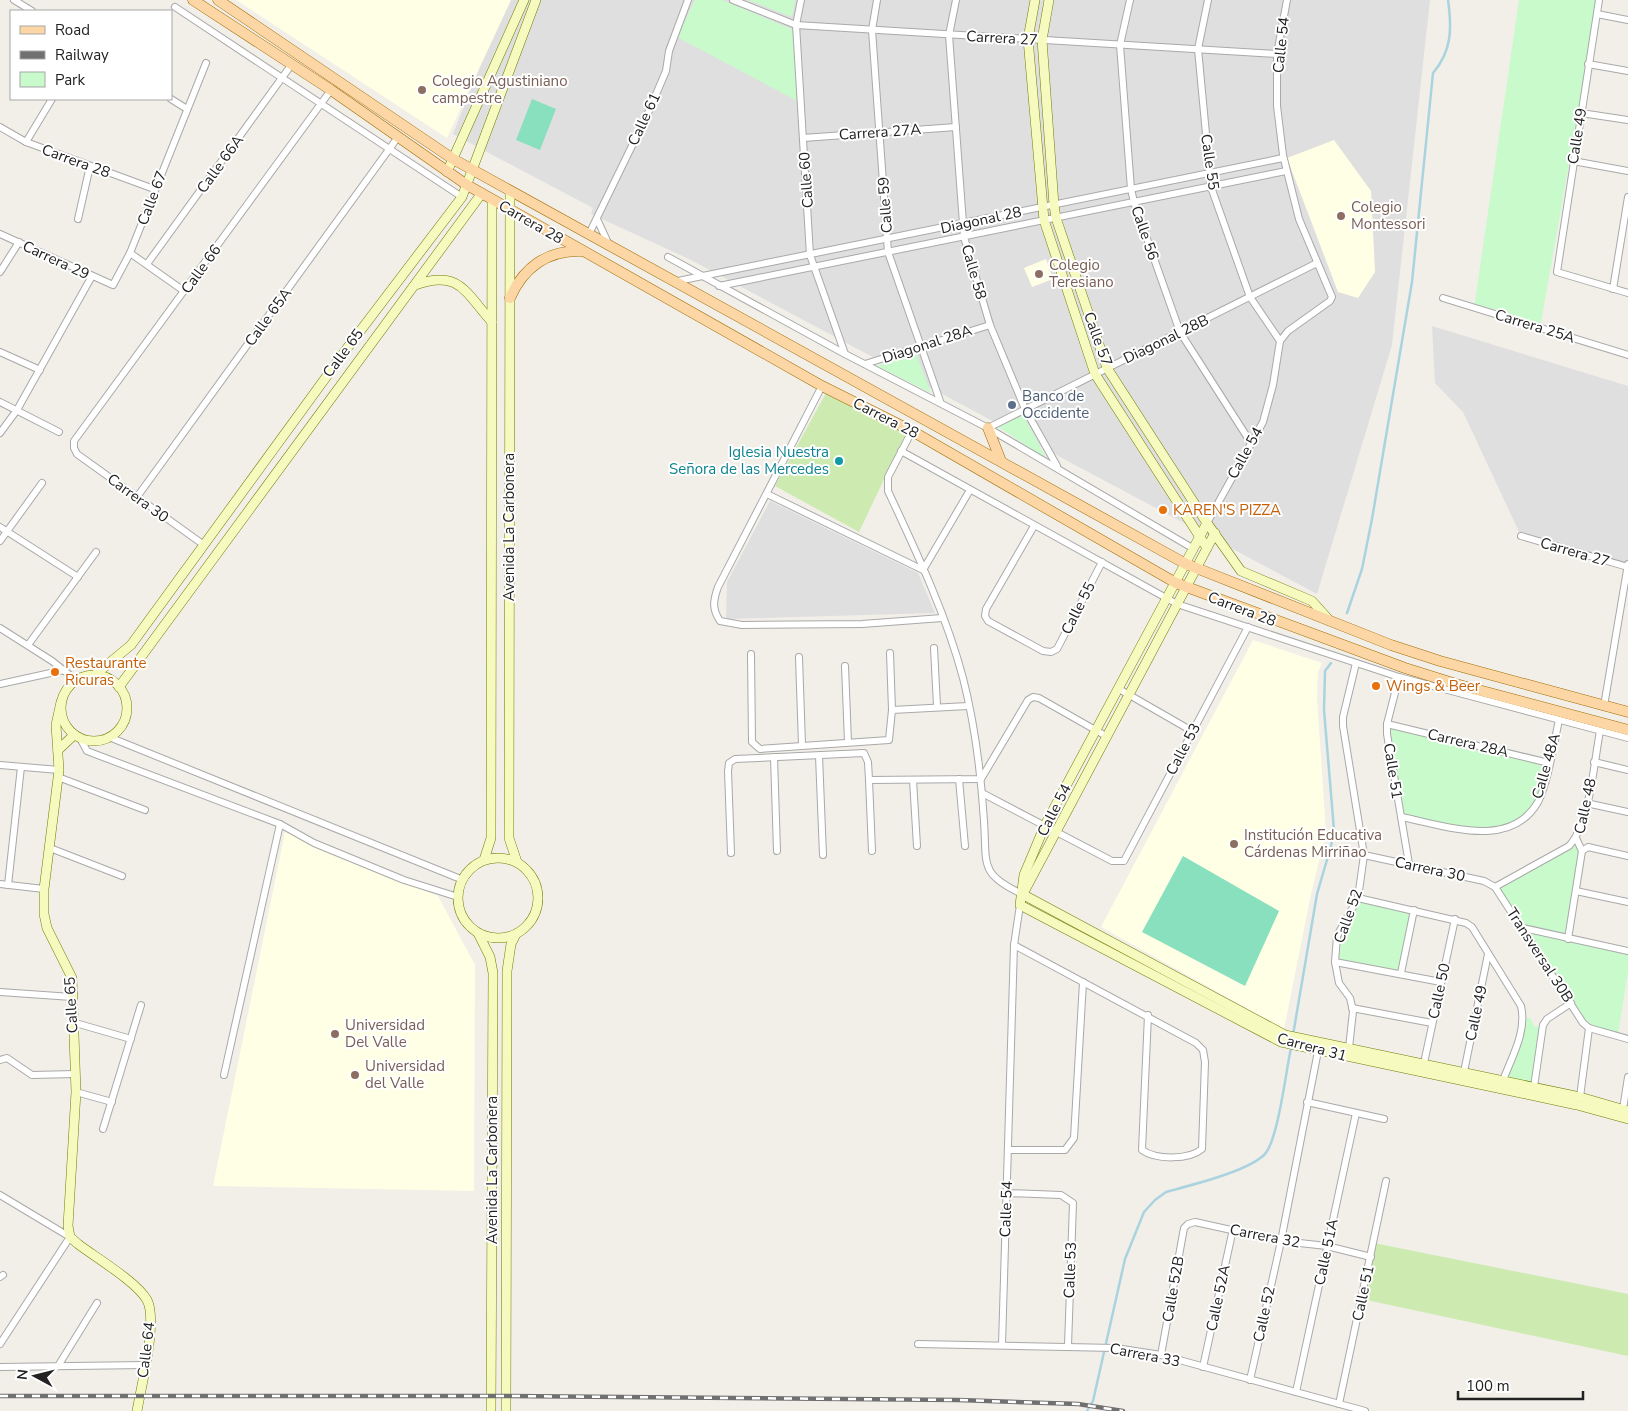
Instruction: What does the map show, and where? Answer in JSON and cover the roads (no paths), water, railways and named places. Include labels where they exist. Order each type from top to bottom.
[{"type":"main road","name":"Carrera 28","points":[[193,0],[331,90],[468,185],[822,386],[912,430],[1181,585],[1406,668],[1456,684],[1628,730]]},
{"type":"main road","name":"Carrera 28","points":[[218,0],[453,159],[1191,566],[1390,645],[1440,661],[1628,712]]},
{"type":"main road","points":[[510,298],[519,279],[538,262],[562,252],[583,252]]},
{"type":"main road","points":[[988,428],[1001,461]]},
{"type":"main road","points":[[1577,716],[1585,727]]},
{"type":"street","points":[[14,0],[30,10]]},
{"type":"street","points":[[447,172],[524,0]]},
{"type":"street","name":"Calle 65","points":[[96,674],[131,646],[348,347],[462,197],[536,0]]},
{"type":"street","name":"Calle 61","points":[[589,234],[648,113],[666,71],[672,44],[688,0]]},
{"type":"street","name":"Carrera 27","points":[[732,0],[796,25],[1277,54]]},
{"type":"street","name":"Calle 60","points":[[801,0],[796,25],[810,255],[845,354]]},
{"type":"street","name":"Calle 59","points":[[877,0],[872,30],[888,252],[940,402]]},
{"type":"street","name":"Calle 58","points":[[956,0],[949,35],[964,236],[990,325],[1025,409],[1058,468]]},
{"type":"street","name":"Calle 57","points":[[1035,0],[1028,39],[1041,208],[1044,220],[1095,374],[1207,548]]},
{"type":"street","name":"Calle 57","points":[[1049,0],[1042,40],[1056,218],[1107,368],[1207,523],[1241,571],[1312,601],[1330,621]]},
{"type":"street","name":"Calle 56","points":[[1130,0],[1120,45],[1131,189],[1134,202],[1180,332],[1251,443]]},
{"type":"street","name":"Calle 55","points":[[1208,0],[1198,50],[1212,187],[1250,297],[1280,341]]},
{"type":"street","name":"Calle 54","points":[[1191,566],[1194,549],[1207,523],[1263,422],[1273,385],[1280,341],[1288,331],[1330,302],[1332,291],[1317,263],[1299,219],[1283,158],[1277,106],[1277,54],[1287,0]]},
{"type":"street","name":"Calle 49","points":[[1599,0],[1557,272],[1613,289]]},
{"type":"street","points":[[175,7],[390,147],[462,197]]},
{"type":"street","points":[[1596,14],[1628,20]]},
{"type":"street","name":"Calle 67","points":[[113,285],[130,253],[206,63]]},
{"type":"street","name":"Calle 66A","points":[[147,264],[292,64]]},
{"type":"street","points":[[1588,64],[1628,71]]},
{"type":"street","name":"Calle 66","points":[[74,448],[74,441],[331,90]]},
{"type":"street","points":[[26,142],[51,100]]},
{"type":"street","points":[[172,100],[187,109]]},
{"type":"street","points":[[1581,113],[1628,120]]},
{"type":"street","name":"Carrera 28","points":[[0,127],[26,142],[154,189]]},
{"type":"street","name":"Carrera 27A","points":[[803,138],[956,127]]},
{"type":"street","name":"Calle 65A","points":[[137,497],[398,137]]},
{"type":"street","name":"Diagonal 28","points":[[678,282],[1283,158]]},
{"type":"street","points":[[1573,161],[1628,171]]},
{"type":"street","points":[[78,218],[90,166]]},
{"type":"street","name":"Diagonal 28","points":[[719,286],[1286,172]]},
{"type":"street","name":"Avenida La Carbonera","points":[[510,191],[508,838],[517,862]]},
{"type":"street","name":"Calle 65","points":[[119,687],[482,193]]},
{"type":"street","points":[[1628,197],[1613,289],[1628,293]]},
{"type":"street","name":"Avenida La Carbonera","points":[[484,860],[492,838],[492,199]]},
{"type":"street","points":[[597,219],[608,243]]},
{"type":"street","name":"Carrera 29","points":[[0,234],[113,285]]},
{"type":"street","points":[[0,272],[19,242]]},
{"type":"street","points":[[130,253],[184,291]]},
{"type":"street","points":[[668,257],[701,277],[845,354],[988,428],[1194,549]]},
{"type":"street","name":"Diagonal 28B","points":[[988,428],[1317,263]]},
{"type":"street","points":[[0,434],[17,410],[92,276]]},
{"type":"street","points":[[415,285],[439,278],[448,279],[463,289],[492,322]]},
{"type":"street","name":"Carrera 25A","points":[[1443,298],[1628,355]]},
{"type":"street","name":"Diagonal 28A","points":[[865,364],[990,325]]},
{"type":"street","points":[[0,352],[40,370]]},
{"type":"street","points":[[822,386],[714,598],[714,611],[720,621],[742,625],[862,624],[942,618]]},
{"type":"street","points":[[0,402],[59,432]]},
{"type":"street","points":[[912,430],[888,477],[887,484],[942,618],[962,677],[981,779],[987,862],[991,876],[1000,884],[1022,894]]},
{"type":"street","name":"Carrera 30","points":[[74,448],[77,454],[204,545]]},
{"type":"street","name":"Carrera 28","points":[[901,451],[1177,604],[1399,678],[1628,738]]},
{"type":"street","points":[[0,541],[42,483]]},
{"type":"street","points":[[923,570],[970,490]]},
{"type":"street","points":[[767,494],[923,570]]},
{"type":"street","name":"Calle 55","points":[[1034,526],[986,609],[985,616],[988,621],[1042,651],[1051,652],[1057,649],[1102,562]]},
{"type":"street","points":[[0,527],[78,577]]},
{"type":"street","name":"Calle 54","points":[[1002,1345],[1014,945],[1024,875],[1045,825],[1168,599],[1181,585],[1191,566],[1207,548],[1215,532]]},
{"type":"street","name":"Carrera 27","points":[[1521,536],[1628,566]]},
{"type":"street","points":[[28,646],[96,552]]},
{"type":"street","points":[[1604,706],[1628,566]]},
{"type":"street","name":"Calle 54","points":[[1022,894],[1033,878],[1128,694],[1177,604],[1181,585]]},
{"type":"street","name":"Calle 53","points":[[1056,831],[1112,861],[1124,861],[1248,627]]},
{"type":"street","points":[[0,628],[76,680]]},
{"type":"street","points":[[934,648],[937,706]]},
{"type":"street","points":[[751,654],[752,742],[760,748],[889,740],[892,710],[890,653]]},
{"type":"street","points":[[799,657],[802,745]]},
{"type":"street","name":"Calle 52","points":[[1349,1048],[1353,1022],[1352,1008],[1350,998],[1340,983],[1335,962],[1337,936],[1358,898],[1364,855],[1343,726],[1356,663]]},
{"type":"street","points":[[844,666],[848,742]]},
{"type":"street","points":[[0,684],[64,670]]},
{"type":"street","points":[[77,736],[95,741],[109,737],[122,725],[126,712],[125,699],[119,687],[109,678],[96,674],[76,680],[66,689],[61,702],[64,724],[77,736],[87,751],[280,824],[314,844],[404,880],[458,897]]},
{"type":"street","name":"Calle 51","points":[[1399,678],[1387,724],[1409,864]]},
{"type":"street","points":[[1119,689],[1192,731]]},
{"type":"street","points":[[981,779],[1028,700],[1033,697],[1039,698],[1106,736]]},
{"type":"street","name":"Calle 65","points":[[61,702],[56,725],[58,774],[44,889],[47,928],[72,978],[72,1022],[76,1092],[68,1226],[70,1237]]},
{"type":"street","points":[[892,710],[937,706],[968,706]]},
{"type":"street","name":"Calle 48A","points":[[1401,817],[1476,832],[1491,832],[1508,828],[1521,820],[1537,802],[1559,720]]},
{"type":"street","name":"Carrera 28A","points":[[1387,724],[1549,762]]},
{"type":"street","name":"Calle 48","points":[[1568,939],[1582,850],[1576,838],[1582,823],[1600,731]]},
{"type":"street","points":[[58,750],[77,736]]},
{"type":"street","points":[[109,737],[463,880]]},
{"type":"street","points":[[732,853],[729,763],[734,759],[864,753],[866,755],[869,780],[872,851]]},
{"type":"street","points":[[819,756],[823,855]]},
{"type":"street","points":[[774,757],[777,851]]},
{"type":"street","points":[[1594,762],[1628,770]]},
{"type":"street","points":[[0,765],[58,774],[145,810]]},
{"type":"street","points":[[8,885],[21,767]]},
{"type":"street","points":[[958,779],[964,846]]},
{"type":"street","points":[[869,780],[981,779]]},
{"type":"street","points":[[913,780],[917,846]]},
{"type":"street","points":[[982,793],[1056,831]]},
{"type":"street","points":[[1586,803],[1628,812]]},
{"type":"street","points":[[224,1075],[280,824]]},
{"type":"street","points":[[1495,887],[1569,846],[1576,838]]},
{"type":"street","points":[[1582,850],[1588,847],[1628,856]]},
{"type":"street","points":[[50,848],[122,876]]},
{"type":"street","name":"Carrera 30","points":[[1364,855],[1484,881],[1495,887]]},
{"type":"street","points":[[504,858],[517,862],[532,877],[538,898],[532,919],[516,934],[497,938],[478,933],[471,928],[461,914],[458,897],[463,880],[473,866],[484,860],[504,858]]},
{"type":"street","points":[[0,884],[44,889]]},
{"type":"street","name":"Transversal 30B","points":[[1495,887],[1583,1023],[1589,1028]]},
{"type":"street","points":[[1576,891],[1628,902]]},
{"type":"street","name":"Carrera 31","points":[[1022,894],[1286,1039]]},
{"type":"street","points":[[1358,898],[1455,920],[1472,927],[1521,1006],[1524,1018],[1522,1030],[1503,1080]]},
{"type":"street","name":"Carrera 31","points":[[1020,905],[1286,1039],[1577,1105],[1628,1119]]},
{"type":"street","points":[[1401,973],[1414,910]]},
{"type":"street","name":"Calle 50","points":[[1424,1063],[1455,920]]},
{"type":"street","points":[[1523,928],[1628,951]]},
{"type":"street","name":"Avenida La Carbonera","points":[[478,933],[486,944],[493,973],[490,1411]]},
{"type":"street","name":"Avenida La Carbonera","points":[[506,1411],[507,971],[511,944],[516,934]]},
{"type":"street","points":[[1014,945],[1148,1016],[1196,1043],[1203,1050],[1205,1062],[1202,1149],[1196,1154],[1187,1157],[1148,1155],[1142,1150],[1148,1016]]},
{"type":"street","name":"Calle 49","points":[[1464,1072],[1488,954]]},
{"type":"street","points":[[1335,962],[1441,982]]},
{"type":"street","points":[[1008,1150],[1065,1150],[1071,1145],[1074,1138],[1083,982]]},
{"type":"street","points":[[0,992],[72,997]]},
{"type":"street","points":[[1534,1087],[1543,1025],[1547,1019],[1571,1003]]},
{"type":"street","points":[[103,1129],[141,1005]]},
{"type":"street","points":[[1352,1008],[1432,1023]]},
{"type":"street","points":[[72,1022],[130,1039]]},
{"type":"street","points":[[1580,1097],[1589,1028],[1628,1039]]},
{"type":"street","name":"Calle 52","points":[[1250,1380],[1281,1241],[1319,1046]]},
{"type":"street","name":"Carrera 31","points":[[1319,1046],[1349,1048],[1424,1063],[1580,1097],[1626,1110]]},
{"type":"street","points":[[0,1060],[7,1058],[32,1075],[75,1074]]},
{"type":"street","points":[[1626,1110],[1628,1078]]},
{"type":"street","points":[[76,1092],[112,1102]]},
{"type":"street","points":[[1307,1102],[1384,1119]]},
{"type":"street","name":"Calle 51A","points":[[1296,1392],[1356,1113]]},
{"type":"street","name":"Calle 51","points":[[1339,1404],[1386,1181]]},
{"type":"street","name":"Calle 53","points":[[1006,1193],[1061,1195],[1067,1197],[1072,1203],[1068,1346]]},
{"type":"street","points":[[0,1195],[70,1237],[0,1344]]},
{"type":"street","name":"Carrera 32","points":[[1188,1224],[1195,1222],[1281,1241],[1327,1246],[1371,1257]]},
{"type":"street","name":"Calle 52B","points":[[1161,1355],[1184,1228],[1188,1224]]},
{"type":"street","name":"Calle 52A","points":[[1203,1367],[1233,1229]]},
{"type":"street","name":"Calle 64","points":[[70,1237],[137,1288],[147,1301],[151,1316],[146,1365],[137,1411]]},
{"type":"street","points":[[58,1366],[97,1303]]},
{"type":"street","name":"Carrera 33","points":[[918,1344],[1098,1346],[1116,1348],[1161,1355],[1365,1411]]},
{"type":"street","points":[[0,1367],[146,1365]]},
{"type":"street","points":[[490,1374],[506,1374]]},
{"type":"waterway","points":[[1347,613],[1362,569],[1372,519],[1412,282],[1433,73],[1444,56],[1449,39],[1448,0]]},
{"type":"waterway","points":[[1293,1035],[1317,894],[1334,830],[1324,710],[1325,671],[1331,663]]},
{"type":"waterway","points":[[1087,1411],[1093,1401],[1125,1259],[1144,1212],[1166,1192],[1232,1172],[1245,1167],[1264,1155],[1269,1148],[1277,1121],[1291,1048]]},
{"type":"railway","points":[[0,1396],[506,1396],[958,1400],[1078,1404],[1123,1411]]},
{"type":"place","name":"Colegio Agustiniano campestre","points":[[422,90]]},
{"type":"place","name":"Colegio Montessori","points":[[1341,216]]},
{"type":"place","name":"Colegio Teresiano","points":[[1039,274]]},
{"type":"place","name":"Banco de Occidente","points":[[1012,405]]},
{"type":"place","name":"Iglesia Nuestra Señora de las Mercedes","points":[[839,461]]},
{"type":"place","name":"KAREN'S PIZZA","points":[[1163,510]]},
{"type":"place","name":"Restaurante Ricuras","points":[[55,672]]},
{"type":"place","name":"Wings & Beer","points":[[1376,686]]},
{"type":"place","name":"Institución Educativa Cárdenas Mirriñao","points":[[1234,844]]},
{"type":"place","name":"Universidad Del Valle","points":[[335,1034]]},
{"type":"place","name":"Universidad del Valle","points":[[355,1075]]}]
